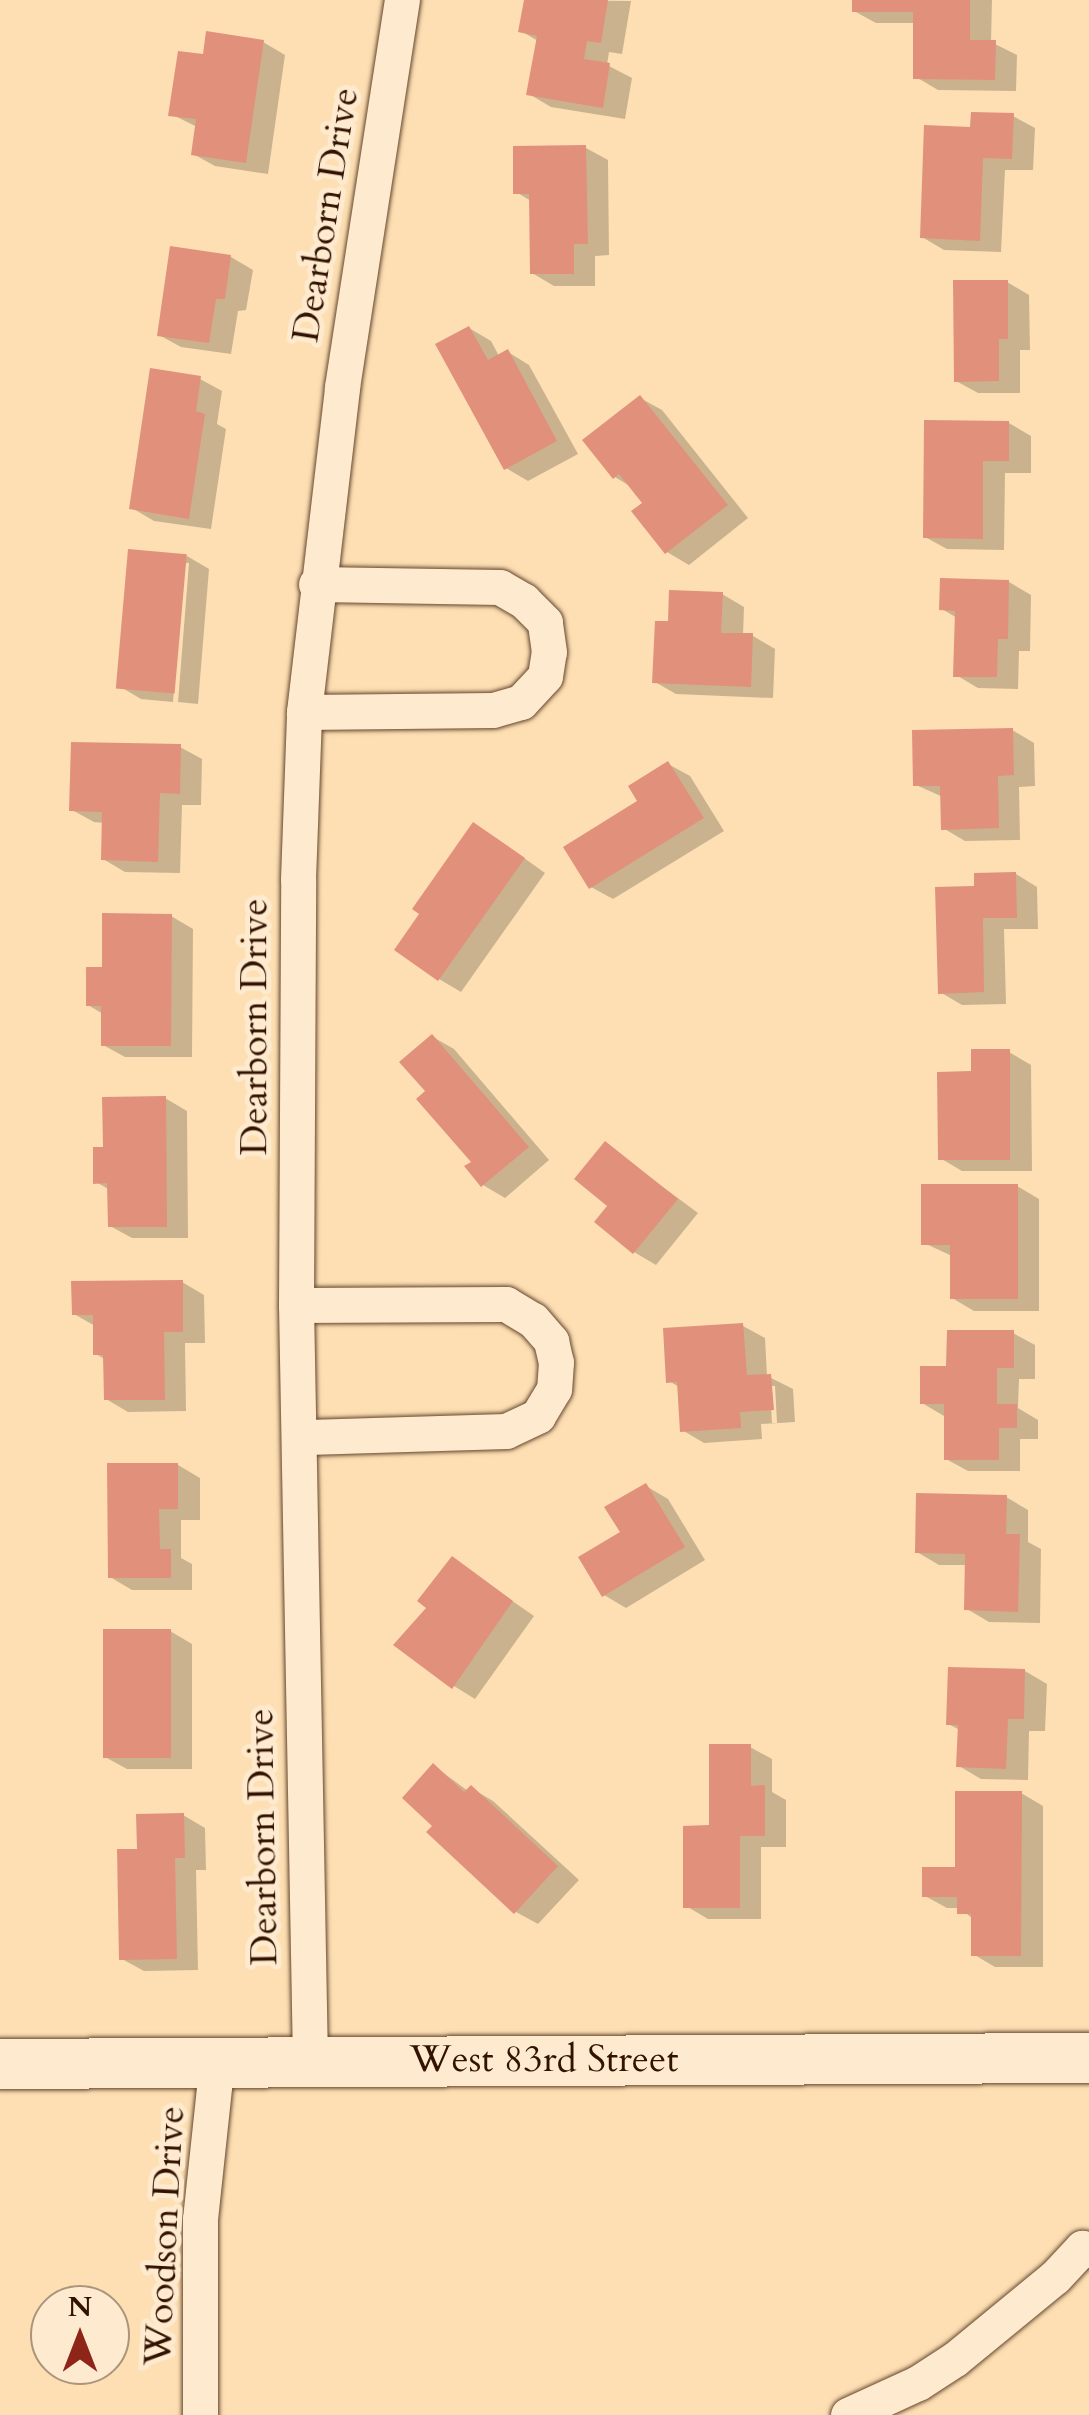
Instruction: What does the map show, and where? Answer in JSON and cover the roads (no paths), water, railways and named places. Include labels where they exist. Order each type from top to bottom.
[{"type":"street","name":"Dearborn Drive","points":[[310,2060],[296,1305],[298,879],[304,712],[316,584],[402,0]]},
{"type":"street","points":[[304,712],[493,710],[522,702],[545,676],[549,652],[545,622],[524,600],[500,587],[316,584]]},
{"type":"street","points":[[296,1305],[506,1304],[533,1320],[550,1341],[556,1362],[554,1389],[538,1416],[506,1431],[298,1437]]},
{"type":"street","name":"West 83rd Street","points":[[0,2064],[1089,2058]]},
{"type":"street","name":"Woodson Drive","points":[[200,2415],[200,2219],[217,2061]]},
{"type":"street","points":[[848,2415],[918,2383],[955,2359],[1055,2277],[1087,2244]]}]
